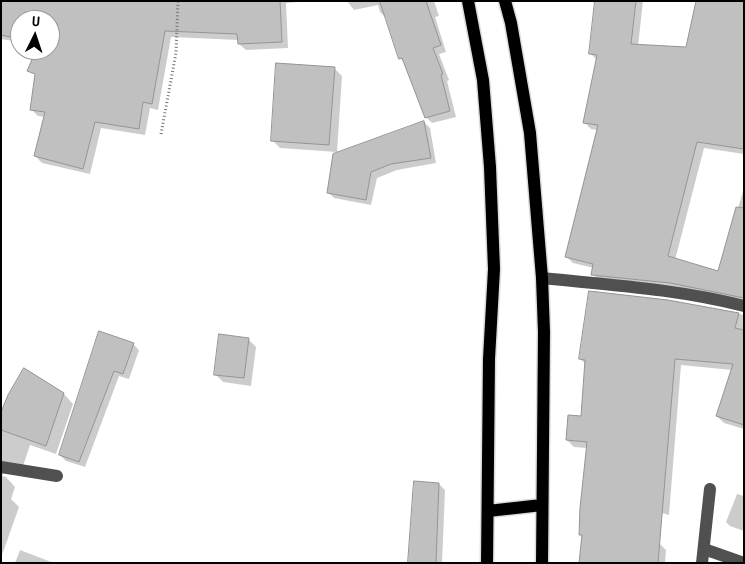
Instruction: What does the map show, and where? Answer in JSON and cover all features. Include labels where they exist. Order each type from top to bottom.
[{"type":"main road","points":[[468,1],[483,80],[490,167],[494,268],[489,359],[487,563]]},
{"type":"main road","points":[[505,1],[511,23],[530,133],[542,278],[544,332],[542,563]]},
{"type":"main road","points":[[488,510],[542,505]]},
{"type":"street","points":[[542,278],[659,290],[744,306]]},
{"type":"street","points":[[1,467],[57,476]]},
{"type":"street","points":[[702,563],[710,489]]},
{"type":"street","points":[[704,549],[744,563]]},
{"type":"path","points":[[161,134],[176,53],[178,1]]},
{"type":"building","points":[[1,1],[280,1],[282,42],[238,44],[237,34],[165,31],[152,104],[143,102],[139,129],[95,122],[83,169],[34,156],[45,112],[30,110],[35,74],[27,71],[32,60],[60,60],[60,10],[10,10],[10,37],[1,35]]},
{"type":"building","points":[[380,1],[426,1],[441,45],[433,48],[443,74],[441,75],[450,111],[425,118],[402,58],[399,59]]},
{"type":"building","points":[[595,1],[636,1],[631,44],[686,47],[696,1],[744,1],[744,149],[697,142],[668,256],[718,271],[736,207],[744,208],[744,298],[670,283],[591,275],[593,264],[565,257],[598,125],[583,123],[597,55],[589,54]]},
{"type":"building","points":[[276,63],[335,67],[329,145],[271,141]]},
{"type":"building","points":[[424,121],[431,158],[391,164],[371,172],[366,200],[327,193],[333,154]]},
{"type":"building","points":[[589,291],[668,300],[739,313],[735,328],[744,330],[744,425],[716,416],[733,364],[675,359],[658,563],[579,563],[582,535],[579,535],[580,508],[587,442],[566,440],[568,415],[581,416],[585,360],[579,359]]},
{"type":"building","points":[[99,331],[134,343],[123,374],[114,371],[79,462],[59,455]]},
{"type":"building","points":[[219,334],[249,338],[244,378],[214,375]]},
{"type":"building","points":[[24,368],[64,393],[46,446],[1,430],[1,412],[8,395]]},
{"type":"building","points":[[414,481],[439,483],[436,563],[408,563]]}]
